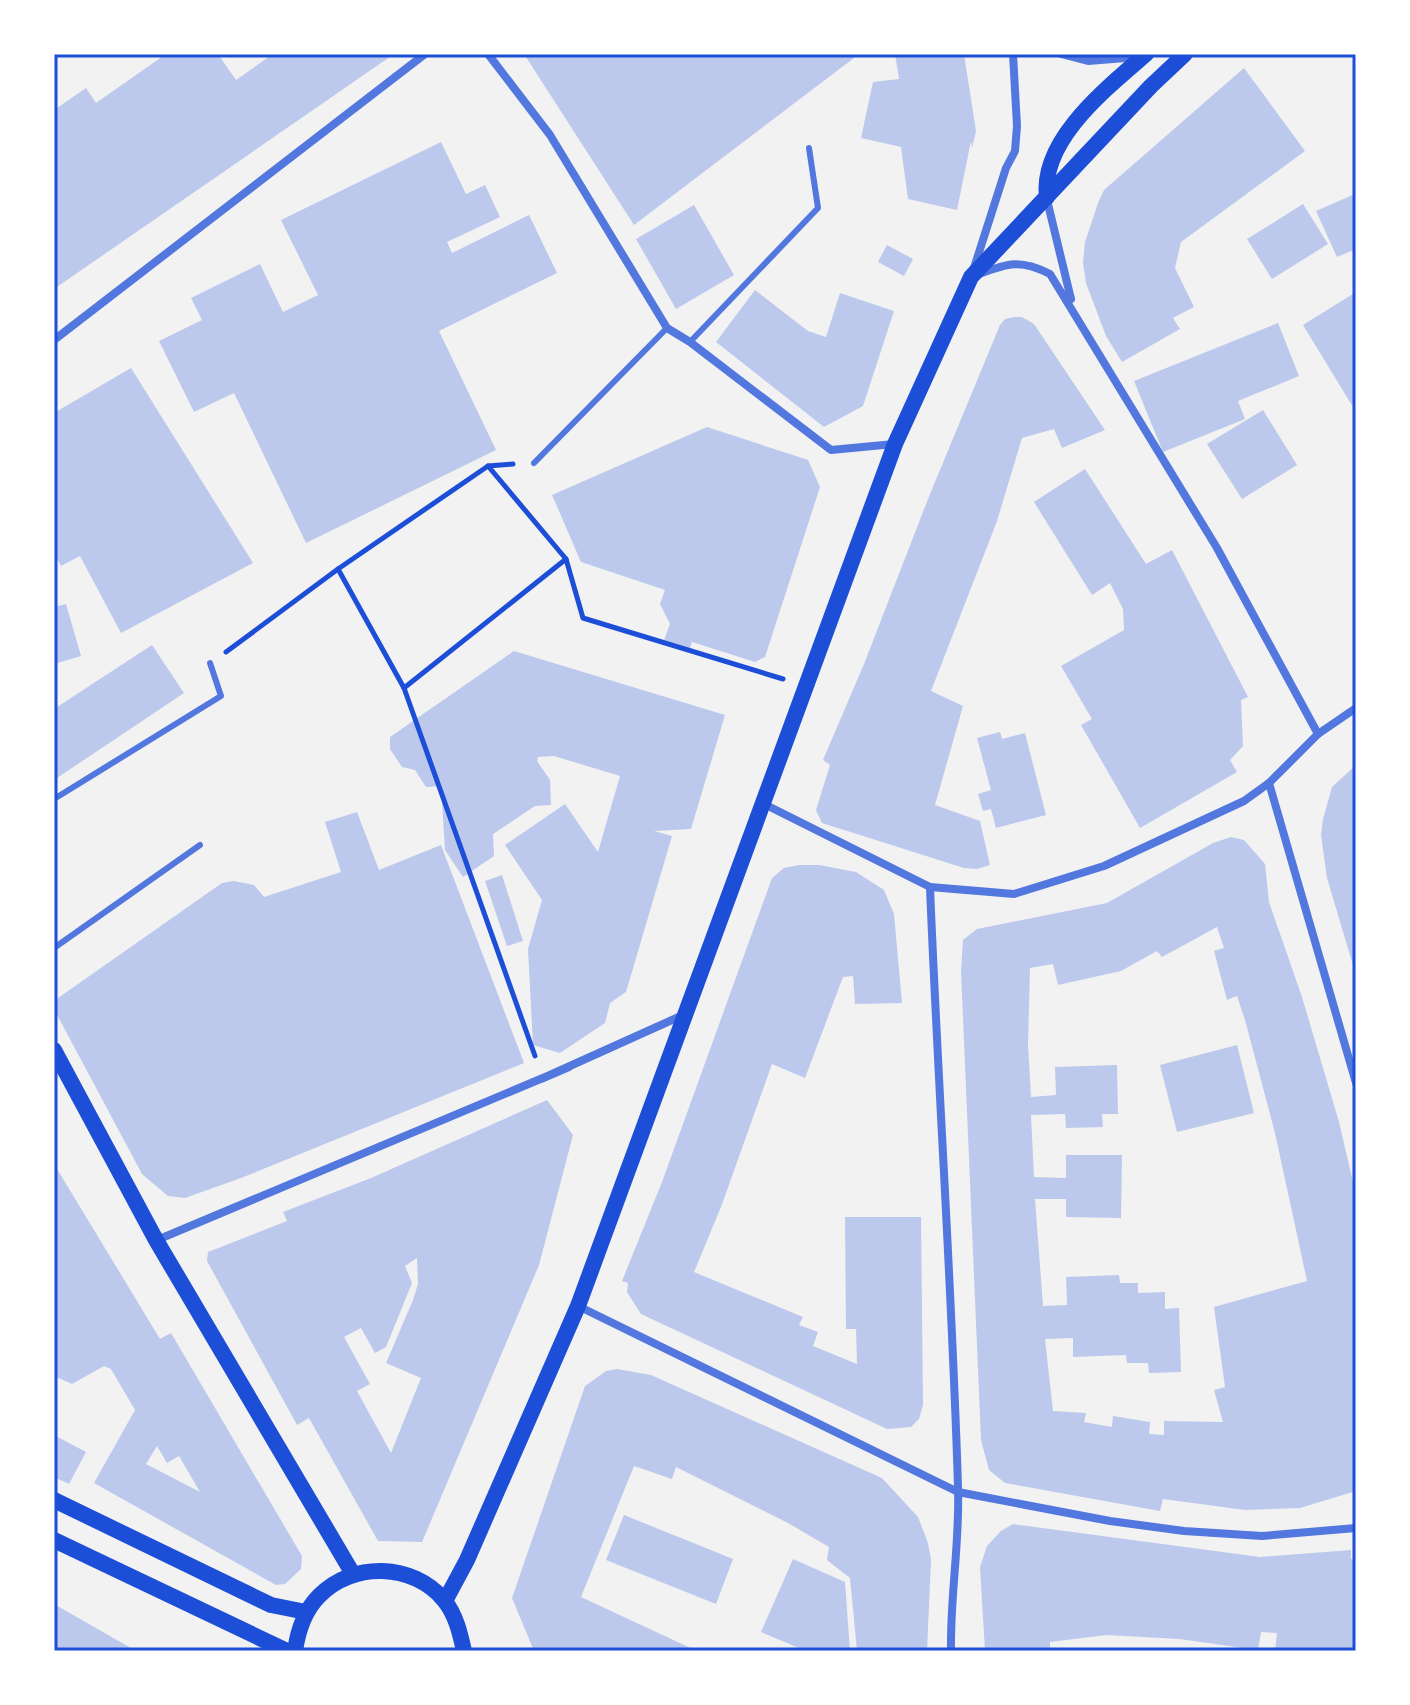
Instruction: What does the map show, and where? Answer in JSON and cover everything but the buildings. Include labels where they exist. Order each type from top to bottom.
[{"type":"main road","points":[[445,1601],[467,1560],[578,1306],[895,444],[971,277],[1185,54]]},
{"type":"main road","points":[[1047,197],[1045,183],[1058,147],[1078,118],[1144,55]]},
{"type":"main road","points":[[54,1050],[156,1240],[353,1574]]},
{"type":"main road","points":[[54,1500],[271,1605],[306,1612]]},
{"type":"main road","points":[[54,1540],[287,1651]]},
{"type":"main road","points":[[295,1651],[306,1612],[327,1589],[353,1574],[373,1570],[393,1571],[422,1582],[445,1601],[459,1625],[464,1651]]},
{"type":"street","points":[[54,340],[425,54]]},
{"type":"street","points":[[488,54],[550,135],[667,328],[690,342],[831,450],[895,444]]},
{"type":"street","points":[[971,277],[1006,168],[1015,151],[1017,126],[1013,54]]},
{"type":"street","points":[[1061,54],[1088,61],[1144,55]]},
{"type":"street","points":[[1047,197],[1048,212],[1073,308]]},
{"type":"street","points":[[971,277],[1008,263],[1033,265],[1050,274],[1217,548],[1318,734]]},
{"type":"street","points":[[764,804],[930,887],[1014,894],[1104,866],[1244,801],[1269,783],[1318,734],[1356,708]]},
{"type":"street","points":[[1269,783],[1356,1083]]},
{"type":"street","points":[[930,887],[958,1492],[951,1651]]},
{"type":"street","points":[[541,1079],[686,1014]]},
{"type":"street","points":[[156,1240],[569,1067],[541,1079]]},
{"type":"street","points":[[578,1306],[958,1492],[1110,1521],[1184,1531],[1262,1536],[1356,1528]]},
{"type":"lane","points":[[690,342],[818,208],[809,148]]},
{"type":"lane","points":[[534,463],[667,328]]},
{"type":"lane","points":[[54,799],[221,696],[210,663]]},
{"type":"lane","points":[[54,948],[200,845]]},
{"type":"path","points":[[210,663],[338,569],[488,466],[534,463]]},
{"type":"path","points":[[488,466],[566,559],[583,618],[807,687]]},
{"type":"path","points":[[404,688],[566,559]]},
{"type":"path","points":[[338,569],[404,688],[541,1079]]}]
